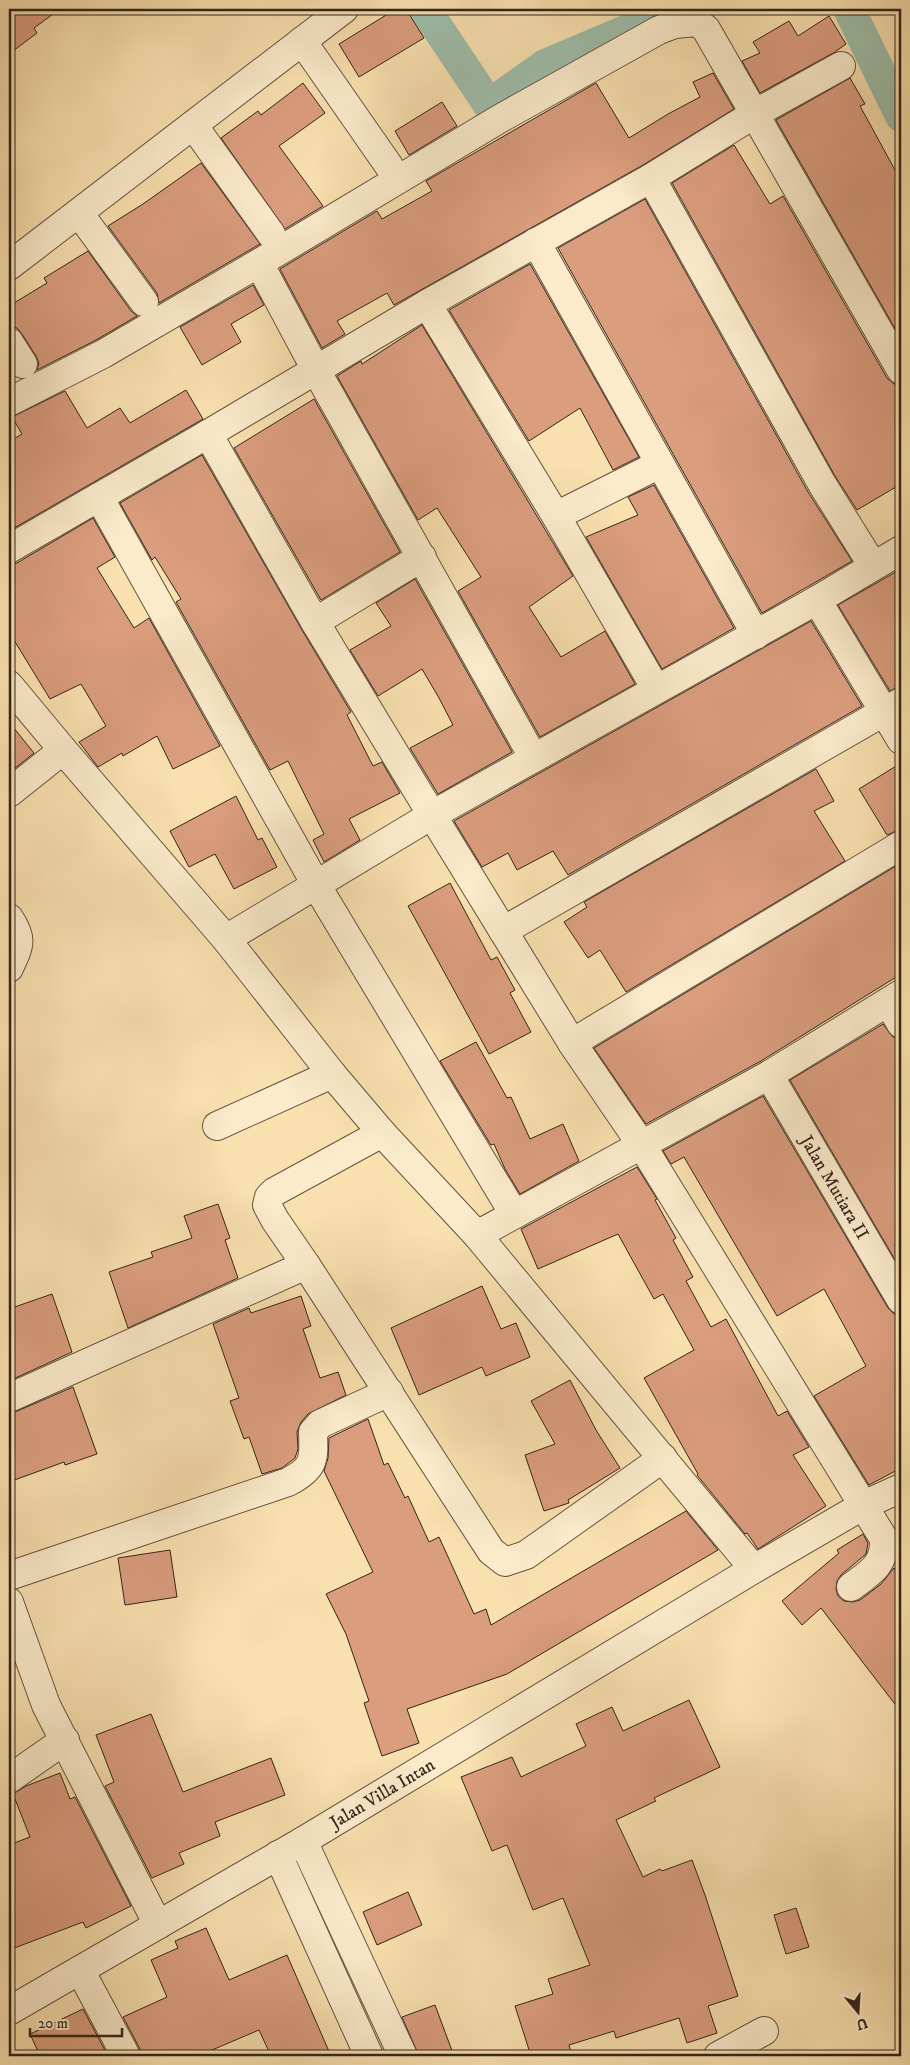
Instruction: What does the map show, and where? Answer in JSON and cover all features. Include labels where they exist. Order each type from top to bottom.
[{"type":"street","points":[[9,266],[344,9]]},
{"type":"street","points":[[9,402],[103,354],[500,118],[659,30],[674,24],[697,22],[706,29],[756,112],[901,370]]},
{"type":"street","points":[[302,41],[389,166]]},
{"type":"street","points":[[9,549],[428,304],[651,178],[756,112],[842,66]]},
{"type":"street","points":[[193,125],[271,234]]},
{"type":"street","points":[[651,178],[822,484],[874,566]]},
{"type":"street","points":[[79,213],[144,302]]},
{"type":"street","points":[[536,242],[756,635]]},
{"type":"street","points":[[259,263],[316,370],[533,757]]},
{"type":"street","points":[[428,304],[556,516],[656,689]]},
{"type":"street","points":[[208,434],[315,622],[432,815],[572,1043],[641,1144],[884,1539],[883,1557],[872,1571],[851,1587]]},
{"type":"street","points":[[556,516],[660,464]]},
{"type":"street","points":[[99,497],[315,883],[514,1214]]},
{"type":"street","points":[[226,939],[315,883],[432,815],[533,757],[818,600],[901,550]]},
{"type":"street","points":[[315,622],[422,557]]},
{"type":"street","points":[[818,600],[893,707],[901,740]]},
{"type":"street","points":[[9,685],[226,939],[332,1074],[382,1133],[477,1235],[754,1569]]},
{"type":"street","points":[[503,931],[893,707]]},
{"type":"street","points":[[9,794],[63,750]]},
{"type":"street","points":[[572,1043],[901,845]]},
{"type":"street","points":[[9,918],[17,930],[20,943],[9,968]]},
{"type":"street","points":[[477,1235],[641,1144],[897,1007]]},
{"type":"street","points":[[217,1126],[332,1074]]},
{"type":"street","name":"Jalan Mutiara II","points":[[769,1075],[901,1300]]},
{"type":"street","points":[[382,1133],[274,1192],[269,1197],[267,1205],[491,1551],[505,1562],[526,1555],[663,1458]]},
{"type":"street","points":[[9,1398],[306,1265]]},
{"type":"street","points":[[9,1576],[288,1482],[303,1474],[312,1461],[313,1432],[320,1424],[389,1392]]},
{"type":"street","name":"Jalan Villa Intan","points":[[9,2011],[278,1855],[754,1569],[864,1505],[901,1488]]},
{"type":"street","points":[[9,1602],[46,1705],[158,1925]]},
{"type":"street","points":[[9,1778],[65,1740]]},
{"type":"street","points":[[303,1840],[403,2056]]},
{"type":"street","points":[[278,1855],[369,2056]]},
{"type":"street","points":[[80,1970],[126,2056]]},
{"type":"street","points":[[718,2056],[764,2031]]},
{"type":"building","points":[[9,9],[60,9],[34,28],[37,33],[9,54]]},
{"type":"building","points":[[396,9],[406,9],[424,38],[359,77],[339,44]]},
{"type":"building","points":[[829,16],[846,44],[835,52],[760,93],[742,61],[760,53],[753,42],[789,21],[798,36]]},
{"type":"building","points":[[713,73],[734,109],[643,165],[394,305],[387,293],[337,321],[345,334],[322,348],[280,269],[377,211],[382,219],[432,191],[426,181],[596,83],[629,138],[700,97],[693,82]]},
{"type":"building","points":[[850,78],[865,104],[860,106],[901,181],[901,339],[776,120]]},
{"type":"building","points":[[303,83],[325,113],[279,146],[323,206],[285,229],[221,138],[258,111],[261,115]]},
{"type":"building","points":[[442,102],[457,126],[409,155],[395,131]]},
{"type":"building","points":[[734,145],[770,204],[783,196],[887,378],[894,384],[901,386],[901,484],[857,510],[835,476],[672,183]]},
{"type":"building","points":[[201,163],[260,244],[159,303],[157,293],[108,226]]},
{"type":"building","points":[[645,199],[808,492],[852,561],[762,613],[558,248]]},
{"type":"building","points":[[88,251],[131,311],[137,316],[96,340],[37,370],[39,363],[22,334],[17,328],[9,326],[9,306],[47,283],[44,278]]},
{"type":"building","points":[[530,264],[639,457],[613,470],[580,408],[529,441],[449,310]]},
{"type":"building","points":[[253,285],[264,305],[231,324],[241,342],[202,365],[180,327]]},
{"type":"building","points":[[422,325],[573,576],[529,607],[561,657],[605,631],[635,684],[540,737],[458,591],[481,577],[437,508],[418,520],[337,376],[361,361],[362,364]]},
{"type":"building","points":[[186,390],[203,419],[9,531],[9,442],[22,434],[12,417],[65,391],[87,428],[120,408],[130,423]]},
{"type":"building","points":[[314,399],[400,552],[321,600],[234,448]]},
{"type":"building","points":[[202,455],[351,712],[347,715],[373,766],[382,762],[400,793],[349,819],[360,840],[324,862],[313,840],[324,834],[288,761],[270,770],[176,602],[181,599],[155,557],[152,560],[120,503]]},
{"type":"building","points":[[654,485],[734,628],[662,669],[586,537],[638,515],[628,497]]},
{"type":"building","points":[[93,518],[115,557],[97,568],[134,628],[149,618],[220,746],[173,769],[157,736],[123,756],[122,753],[98,767],[79,742],[106,726],[81,684],[50,699],[9,632],[9,565],[17,563]]},
{"type":"building","points":[[901,569],[901,685],[890,691],[838,605]]},
{"type":"building","points":[[415,579],[512,752],[438,794],[410,748],[453,725],[422,669],[378,696],[350,650],[391,626],[376,603]]},
{"type":"building","points":[[811,621],[862,706],[568,875],[553,851],[517,870],[508,853],[482,867],[454,821]]},
{"type":"building","points":[[9,722],[34,753],[9,773]]},
{"type":"building","points":[[901,763],[901,829],[887,835],[859,789]]},
{"type":"building","points":[[816,769],[834,801],[814,811],[845,861],[626,992],[600,950],[588,958],[564,922],[587,907],[584,902]]},
{"type":"building","points":[[236,796],[258,840],[262,838],[277,867],[234,889],[215,854],[189,867],[170,831]]},
{"type":"building","points":[[901,863],[901,974],[761,1061],[646,1124],[594,1048]]},
{"type":"building","points":[[450,883],[491,960],[497,957],[515,990],[510,993],[531,1032],[489,1054],[408,906]]},
{"type":"building","points":[[883,1024],[893,1037],[901,1040],[901,1270],[790,1080]]},
{"type":"building","points":[[476,1042],[507,1098],[511,1097],[530,1139],[563,1124],[579,1161],[520,1194],[505,1169],[494,1144],[491,1145],[440,1061]]},
{"type":"building","points":[[763,1096],[888,1308],[894,1314],[901,1316],[901,1468],[869,1485],[814,1396],[866,1366],[824,1289],[777,1316],[684,1157],[671,1164],[663,1151]]},
{"type":"building","points":[[637,1167],[657,1199],[655,1200],[676,1238],[673,1240],[693,1277],[686,1281],[711,1327],[726,1319],[778,1416],[787,1411],[809,1447],[793,1455],[826,1506],[758,1549],[747,1533],[745,1534],[697,1475],[644,1378],[694,1350],[663,1294],[654,1299],[618,1234],[538,1269],[521,1229]]},
{"type":"building","points":[[218,1204],[230,1238],[225,1240],[238,1278],[128,1328],[109,1272],[153,1257],[151,1252],[192,1238],[184,1216]]},
{"type":"building","points":[[482,1286],[501,1329],[516,1323],[530,1357],[486,1376],[482,1367],[419,1395],[391,1328]]},
{"type":"building","points":[[52,1294],[72,1352],[9,1381],[9,1309]]},
{"type":"building","points":[[301,1296],[311,1326],[303,1329],[320,1378],[338,1372],[346,1395],[308,1414],[301,1422],[297,1432],[298,1449],[295,1458],[282,1468],[262,1474],[249,1437],[244,1439],[230,1401],[239,1398],[213,1324],[249,1308],[251,1313]]},
{"type":"building","points":[[570,1380],[596,1430],[620,1468],[568,1500],[569,1503],[544,1511],[525,1455],[555,1444],[531,1401]]},
{"type":"building","points":[[73,1387],[97,1454],[65,1465],[64,1462],[9,1482],[9,1413]]},
{"type":"building","points":[[368,1419],[384,1465],[388,1463],[405,1498],[408,1496],[429,1542],[439,1537],[474,1614],[486,1609],[491,1625],[686,1511],[718,1550],[507,1674],[407,1709],[419,1743],[382,1756],[364,1703],[369,1701],[346,1634],[326,1594],[373,1572],[324,1471],[328,1458],[329,1438]]},
{"type":"building","points":[[863,1534],[868,1543],[866,1554],[841,1575],[837,1581],[836,1589],[838,1596],[844,1601],[853,1602],[860,1600],[881,1584],[894,1568],[901,1581],[901,1712],[821,1608],[802,1625],[782,1601],[839,1553],[837,1550]]},
{"type":"building","points":[[170,1550],[177,1597],[125,1605],[118,1558]]},
{"type":"building","points":[[689,1700],[720,1767],[654,1798],[656,1801],[616,1820],[643,1877],[660,1869],[662,1871],[692,1860],[738,1996],[708,2006],[717,2033],[687,2043],[679,2018],[616,2038],[614,2031],[569,2045],[572,2056],[531,2056],[515,2006],[553,1994],[548,1979],[590,1965],[563,1898],[533,1910],[507,1845],[492,1851],[461,1777],[512,1757],[521,1777],[586,1746],[576,1724],[612,1707],[623,1731]]},
{"type":"building","points":[[151,1714],[183,1792],[271,1758],[285,1795],[215,1822],[220,1836],[179,1853],[184,1864],[152,1878],[105,1786],[114,1782],[96,1735]]},
{"type":"building","points":[[60,1773],[70,1799],[75,1797],[131,1906],[86,1928],[83,1922],[9,1950],[9,1845],[30,1837],[13,1794],[26,1786]]},
{"type":"building","points":[[408,1892],[422,1925],[377,1945],[363,1912]]},
{"type":"building","points":[[796,1908],[809,1947],[786,1954],[774,1915]]},
{"type":"building","points":[[206,1928],[229,1980],[287,1955],[331,2056],[271,2056],[259,2030],[198,2056],[142,2056],[123,2017],[167,1997],[151,1960],[178,1948],[175,1941]]},
{"type":"building","points":[[435,2005],[454,2056],[419,2056],[402,2017]]},
{"type":"building","points":[[83,2009],[108,2056],[40,2056],[30,2034]]},
{"type":"waterway","points":[[425,9],[489,105],[545,65],[678,9]]},
{"type":"waterway","points":[[849,9],[901,116]]}]
